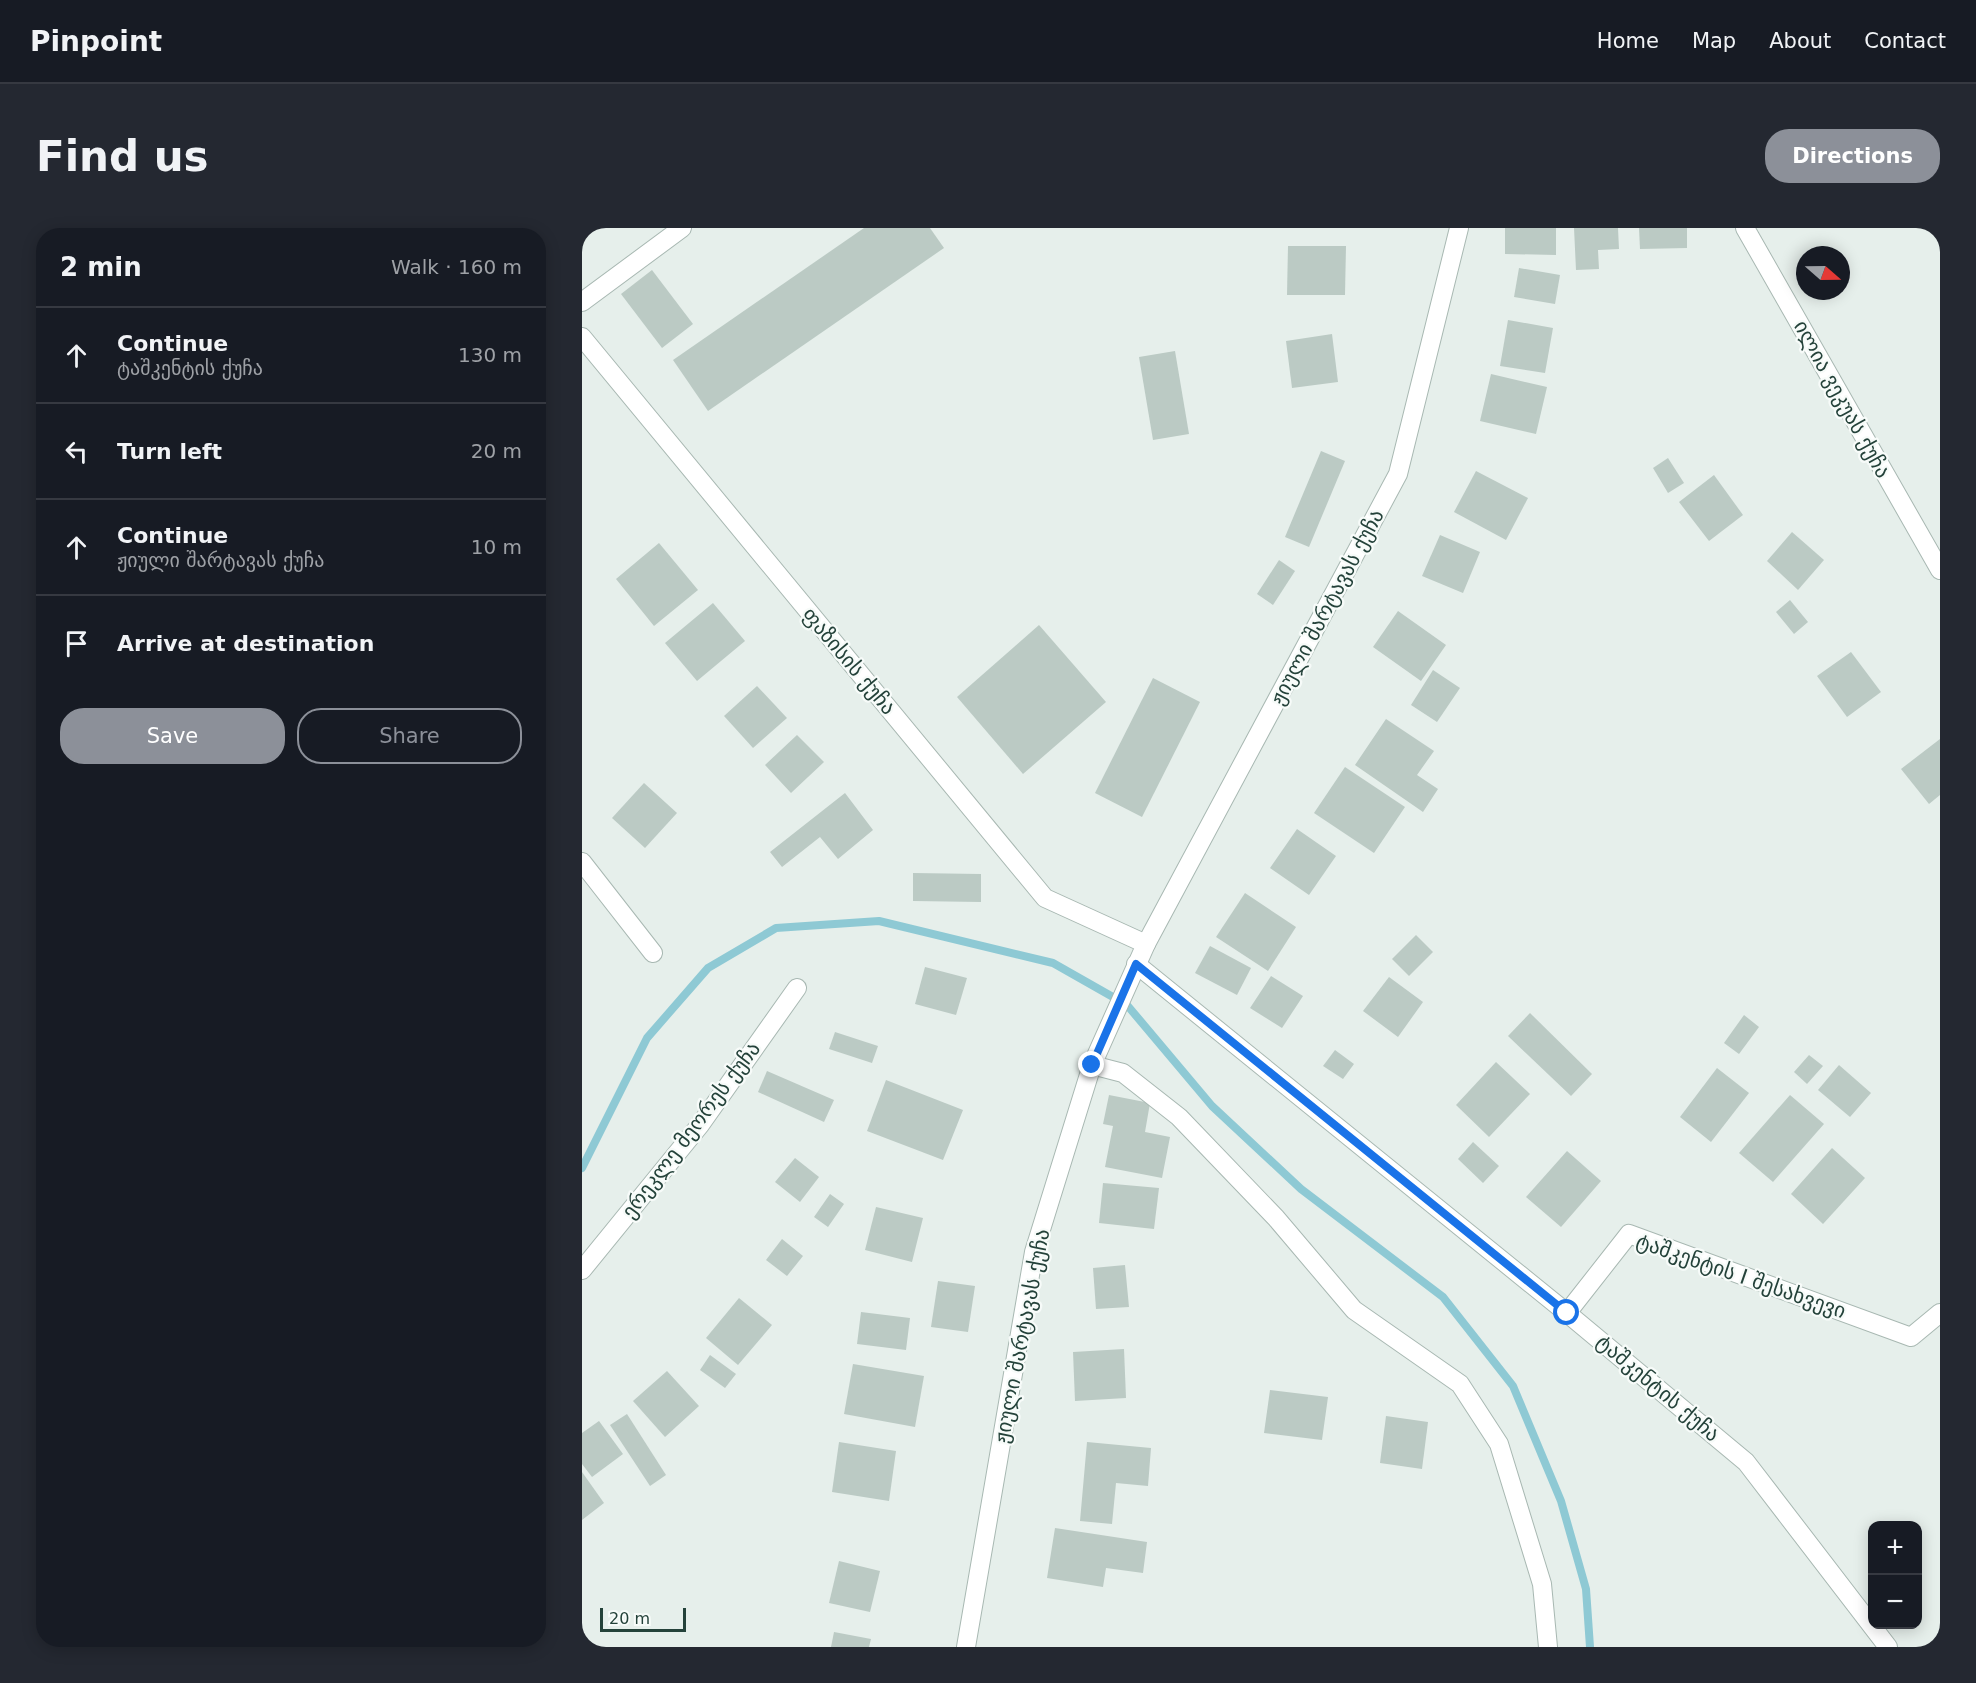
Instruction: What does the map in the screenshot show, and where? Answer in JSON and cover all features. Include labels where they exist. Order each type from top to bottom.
[{"type":"street","points":[[582,302],[682,228]]},
{"type":"street","name":"ჟიული შარტავას ქუჩა","points":[[966,1647],[1034,1252],[1092,1065],[1146,944],[1398,474],[1459,228]]},
{"type":"street","name":"ილია ვეკუას ქუჩა","points":[[1745,228],[1934,547],[1940,570]]},
{"type":"street","name":"ფაზისის ქუჩა","points":[[582,337],[1045,898],[1146,944]]},
{"type":"street","points":[[582,862],[653,953]]},
{"type":"street","name":"ტაშკენტის ქუჩა","points":[[1136,964],[1567,1313],[1746,1462],[1888,1647]]},
{"type":"street","name":"ერეკლე მეორეს ქუჩა","points":[[582,1270],[700,1125],[797,988]]},
{"type":"street","points":[[1092,1065],[1123,1073],[1179,1117],[1276,1218],[1354,1310],[1460,1384],[1499,1444],[1542,1584],[1548,1647]]},
{"type":"street","name":"ტაშკენტის I შესახვევი","points":[[1567,1313],[1629,1234],[1911,1336],[1940,1313]]},
{"type":"building","points":[[864,228],[930,228],[944,248],[708,411],[673,360]]},
{"type":"building","points":[[1505,228],[1556,228],[1556,255],[1505,254]]},
{"type":"building","points":[[1574,228],[1618,228],[1619,249],[1598,250],[1599,269],[1576,270]]},
{"type":"building","points":[[1639,228],[1687,228],[1687,248],[1640,249]]},
{"type":"building","points":[[1288,246],[1346,246],[1345,295],[1287,295]]},
{"type":"building","points":[[1519,268],[1560,275],[1555,304],[1514,297]]},
{"type":"building","points":[[652,270],[693,324],[662,348],[621,294]]},
{"type":"building","points":[[1508,320],[1553,328],[1545,373],[1500,366]]},
{"type":"building","points":[[1332,334],[1338,382],[1292,388],[1286,341]]},
{"type":"building","points":[[1175,351],[1189,434],[1153,440],[1139,357]]},
{"type":"building","points":[[1491,374],[1547,387],[1536,434],[1480,421]]},
{"type":"building","points":[[1321,451],[1345,461],[1309,547],[1285,537]]},
{"type":"building","points":[[1668,458],[1684,483],[1668,493],[1653,468]]},
{"type":"building","points":[[1476,471],[1528,498],[1506,540],[1454,512]]},
{"type":"building","points":[[1714,475],[1743,515],[1709,541],[1679,502]]},
{"type":"building","points":[[1792,532],[1824,560],[1798,590],[1767,561]]},
{"type":"building","points":[[1440,535],[1480,552],[1463,593],[1422,576]]},
{"type":"building","points":[[659,543],[698,590],[654,626],[616,579]]},
{"type":"building","points":[[1279,560],[1295,571],[1273,605],[1257,594]]},
{"type":"building","points":[[1790,600],[1808,622],[1794,634],[1776,612]]},
{"type":"building","points":[[713,603],[745,641],[697,681],[665,643]]},
{"type":"building","points":[[1398,611],[1446,645],[1421,681],[1373,647]]},
{"type":"building","points":[[1039,625],[1106,702],[1023,774],[957,697]]},
{"type":"building","points":[[1851,652],[1881,692],[1847,717],[1817,676]]},
{"type":"building","points":[[1433,670],[1460,688],[1437,722],[1411,705]]},
{"type":"building","points":[[1153,678],[1200,702],[1142,817],[1095,793]]},
{"type":"building","points":[[757,686],[787,718],[753,748],[724,716]]},
{"type":"building","points":[[1386,719],[1434,751],[1417,775],[1438,789],[1423,812],[1355,765]]},
{"type":"building","points":[[797,735],[824,762],[791,793],[765,765]]},
{"type":"building","points":[[1940,739],[1940,795],[1929,804],[1901,769]]},
{"type":"building","points":[[1345,767],[1405,807],[1374,853],[1314,813]]},
{"type":"building","points":[[644,783],[677,813],[645,848],[612,818]]},
{"type":"building","points":[[845,793],[873,830],[838,859],[820,837],[782,867],[770,852]]},
{"type":"building","points":[[1297,829],[1336,856],[1309,895],[1270,868]]},
{"type":"building","points":[[913,873],[981,874],[981,902],[913,901]]},
{"type":"building","points":[[1245,893],[1296,927],[1268,971],[1216,937]]},
{"type":"building","points":[[1416,935],[1433,952],[1409,976],[1392,959]]},
{"type":"building","points":[[1210,946],[1251,968],[1237,995],[1195,973]]},
{"type":"building","points":[[925,967],[967,978],[956,1015],[915,1004]]},
{"type":"building","points":[[1271,976],[1303,996],[1282,1028],[1250,1008]]},
{"type":"building","points":[[1389,977],[1423,1002],[1398,1037],[1363,1011]]},
{"type":"building","points":[[1530,1013],[1592,1074],[1571,1096],[1508,1036]]},
{"type":"building","points":[[1744,1015],[1759,1027],[1739,1054],[1724,1043]]},
{"type":"building","points":[[835,1032],[878,1046],[872,1063],[829,1049]]},
{"type":"building","points":[[1335,1050],[1354,1064],[1343,1079],[1323,1066]]},
{"type":"building","points":[[1809,1055],[1823,1066],[1807,1084],[1794,1072]]},
{"type":"building","points":[[1496,1062],[1530,1094],[1489,1137],[1456,1105]]},
{"type":"building","points":[[1839,1065],[1871,1093],[1850,1117],[1818,1090]]},
{"type":"building","points":[[1717,1068],[1749,1093],[1711,1142],[1680,1117]]},
{"type":"building","points":[[767,1071],[834,1100],[824,1122],[758,1092]]},
{"type":"building","points":[[886,1080],[963,1110],[943,1160],[867,1131]]},
{"type":"building","points":[[1109,1095],[1150,1103],[1145,1132],[1170,1137],[1162,1178],[1105,1167],[1113,1126],[1103,1124]]},
{"type":"building","points":[[1790,1095],[1824,1124],[1773,1182],[1739,1153]]},
{"type":"building","points":[[1473,1142],[1499,1166],[1483,1183],[1458,1159]]},
{"type":"building","points":[[1832,1148],[1865,1178],[1823,1224],[1791,1194]]},
{"type":"building","points":[[1567,1151],[1601,1181],[1561,1227],[1526,1197]]},
{"type":"building","points":[[795,1158],[819,1177],[800,1202],[775,1182]]},
{"type":"building","points":[[1103,1183],[1159,1188],[1154,1229],[1099,1223]]},
{"type":"building","points":[[830,1194],[844,1204],[828,1227],[814,1217]]},
{"type":"building","points":[[876,1207],[923,1218],[912,1262],[865,1250]]},
{"type":"building","points":[[782,1239],[803,1256],[787,1276],[766,1260]]},
{"type":"building","points":[[1125,1265],[1129,1307],[1096,1309],[1093,1268]]},
{"type":"building","points":[[938,1281],[975,1286],[968,1332],[931,1327]]},
{"type":"building","points":[[739,1298],[772,1325],[738,1365],[706,1338]]},
{"type":"building","points":[[861,1312],[910,1318],[906,1350],[857,1344]]},
{"type":"building","points":[[1124,1349],[1126,1398],[1075,1401],[1073,1352]]},
{"type":"building","points":[[710,1355],[736,1374],[725,1388],[700,1370]]},
{"type":"building","points":[[853,1364],[924,1376],[915,1427],[844,1414]]},
{"type":"building","points":[[667,1371],[699,1406],[665,1437],[633,1401]]},
{"type":"building","points":[[1270,1390],[1328,1397],[1322,1440],[1264,1433]]},
{"type":"building","points":[[627,1414],[666,1475],[650,1486],[610,1425]]},
{"type":"building","points":[[1386,1416],[1428,1422],[1422,1469],[1380,1463]]},
{"type":"building","points":[[599,1421],[623,1454],[592,1477],[582,1464],[582,1433]]},
{"type":"building","points":[[839,1442],[896,1451],[889,1501],[832,1492]]},
{"type":"building","points":[[1087,1442],[1151,1448],[1148,1486],[1116,1483],[1112,1524],[1080,1521]]},
{"type":"building","points":[[582,1472],[604,1503],[582,1520]]},
{"type":"building","points":[[1055,1528],[1147,1542],[1143,1573],[1106,1568],[1103,1587],[1047,1578]]},
{"type":"building","points":[[839,1561],[880,1571],[870,1612],[829,1603]]},
{"type":"building","points":[[834,1632],[871,1639],[869,1647],[831,1647]]},
{"type":"waterway","points":[[582,1168],[647,1038],[708,968],[776,928],[879,921],[1053,963],[1127,1005],[1212,1106],[1301,1189],[1443,1297],[1513,1386],[1561,1501],[1586,1589],[1590,1647]]},
{"type":"route","points":[[1092,1065],[1136,964],[1567,1313]]}]
